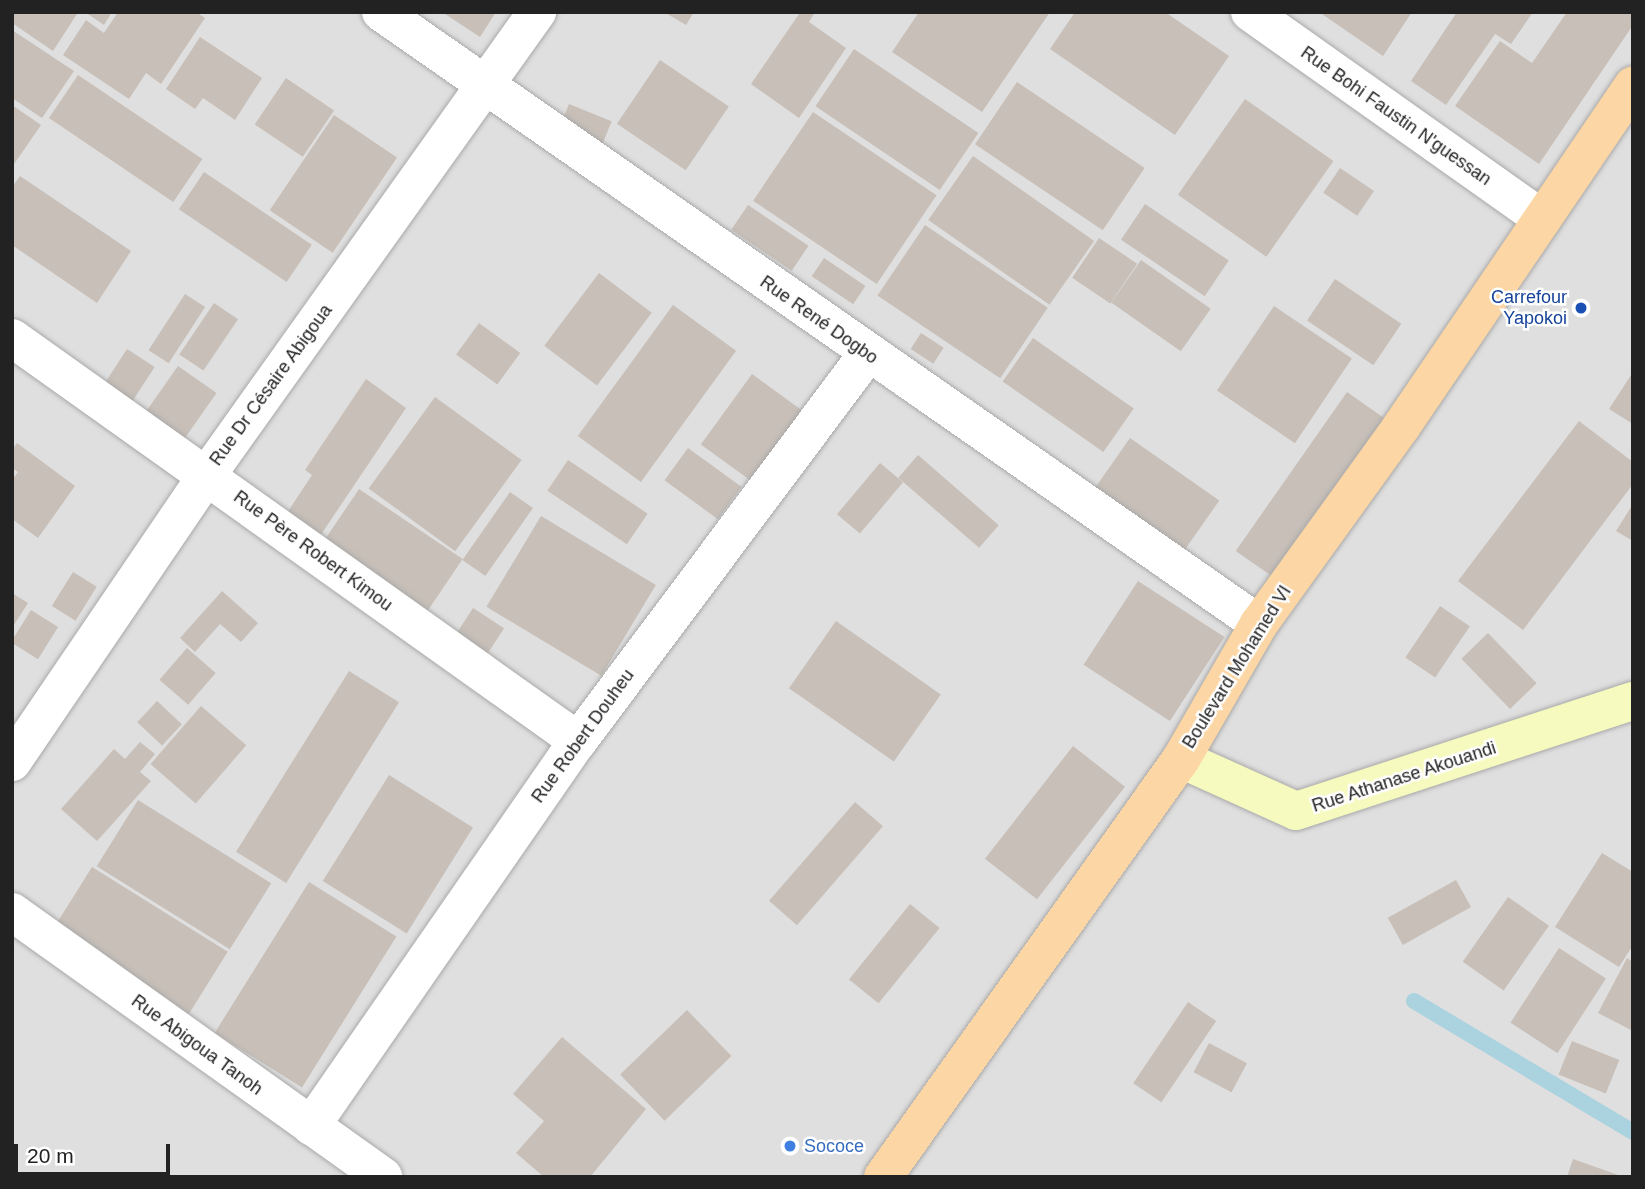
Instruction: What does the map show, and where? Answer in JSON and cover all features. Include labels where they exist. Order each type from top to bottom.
[{"type":"main road","name":"Boulevard Mohamed VI","points":[[883,1177],[1181,759],[1259,624],[1401,427],[1633,85]]},
{"type":"street","name":"Rue René Dogbo","points":[[381,12],[1259,624]]},
{"type":"street","name":"Rue Dr Césaire Abigoua","points":[[12,762],[207,475],[537,12]]},
{"type":"street","name":"Rue Bohi Faustin N'guessan","points":[[1250,12],[1542,219]]},
{"type":"street","name":"Rue Père Robert Kimou","points":[[12,338],[578,741]]},
{"type":"street","name":"Rue Robert Douheu","points":[[311,1126],[578,741],[868,354]]},
{"type":"street","name":"Rue Athanase Akouandi","points":[[1181,759],[1296,811],[1633,701]]},
{"type":"street","name":"Rue Abigoua Tanoh","points":[[12,912],[383,1177]]},
{"type":"shaded area","points":[[12,12],[1633,12],[1633,1177],[12,1177]]},
{"type":"building","points":[[12,12],[77,14],[53,51],[12,23]]},
{"type":"building","points":[[85,12],[112,12],[104,25]]},
{"type":"building","points":[[118,12],[196,12],[205,18],[161,84],[146,73],[129,99],[63,55],[86,20],[104,33]]},
{"type":"building","points":[[442,12],[496,12],[480,37]]},
{"type":"building","points":[[664,12],[694,12],[686,25]]},
{"type":"building","points":[[795,12],[815,12],[809,22],[846,48],[799,118],[751,84],[799,14]]},
{"type":"building","points":[[919,12],[1050,12],[982,112],[892,52]]},
{"type":"building","points":[[1075,12],[1165,12],[1229,56],[1175,135],[1050,49]]},
{"type":"building","points":[[1319,12],[1412,12],[1383,56]]},
{"type":"building","points":[[1457,12],[1533,12],[1511,44],[1495,34],[1446,105],[1411,81]]},
{"type":"building","points":[[1567,12],[1633,12],[1633,25],[1539,164],[1455,106],[1500,41],[1532,63]]},
{"type":"building","points":[[12,30],[74,71],[42,118],[12,98]]},
{"type":"building","points":[[200,37],[262,78],[235,120],[203,98],[195,109],[166,89]]},
{"type":"building","points":[[854,49],[978,133],[940,190],[815,106]]},
{"type":"building","points":[[660,60],[729,106],[686,170],[617,124]]},
{"type":"building","points":[[78,75],[202,159],[173,202],[49,118]]},
{"type":"building","points":[[286,78],[334,110],[303,157],[255,124]]},
{"type":"building","points":[[1017,82],[1145,168],[1103,230],[975,144]]},
{"type":"building","points":[[1245,99],[1333,161],[1266,257],[1178,195]]},
{"type":"building","points":[[569,104],[612,121],[599,152],[557,135]]},
{"type":"building","points":[[12,105],[41,125],[12,167]]},
{"type":"building","points":[[813,112],[937,195],[877,284],[753,201]]},
{"type":"building","points":[[334,115],[397,157],[333,253],[270,210]]},
{"type":"building","points":[[973,156],[1094,241],[1049,305],[928,220]]},
{"type":"building","points":[[1340,168],[1374,191],[1357,216],[1323,193]]},
{"type":"building","points":[[204,172],[312,245],[287,282],[179,209]]},
{"type":"building","points":[[20,176],[131,251],[97,303],[12,245],[12,187]]},
{"type":"building","points":[[1145,204],[1229,260],[1205,296],[1121,240]]},
{"type":"building","points":[[748,205],[809,246],[792,271],[731,230]]},
{"type":"building","points":[[925,225],[1048,308],[1000,378],[877,295]]},
{"type":"building","points":[[1099,238],[1137,264],[1110,304],[1072,278]]},
{"type":"building","points":[[824,258],[865,286],[853,304],[812,276]]},
{"type":"building","points":[[1141,260],[1211,309],[1181,351],[1111,303]]},
{"type":"building","points":[[599,273],[652,313],[597,385],[544,346]]},
{"type":"building","points":[[1335,279],[1401,324],[1373,365],[1307,320]]},
{"type":"building","points":[[185,294],[205,307],[169,363],[149,350]]},
{"type":"building","points":[[214,303],[238,319],[203,371],[179,354]]},
{"type":"building","points":[[673,305],[736,351],[641,482],[578,436]]},
{"type":"building","points":[[1274,306],[1352,359],[1295,443],[1217,391]]},
{"type":"building","points":[[479,323],[520,353],[497,385],[456,355]]},
{"type":"building","points":[[921,333],[944,348],[933,364],[911,349]]},
{"type":"building","points":[[1033,338],[1134,409],[1103,452],[1003,381]]},
{"type":"building","points":[[127,349],[155,367],[126,411],[99,393]]},
{"type":"building","points":[[178,366],[217,393],[176,450],[138,423]]},
{"type":"building","points":[[1633,372],[1633,424],[1609,409]]},
{"type":"building","points":[[752,374],[809,415],[757,486],[701,444]]},
{"type":"building","points":[[366,379],[406,408],[318,539],[285,516],[312,475],[305,470]]},
{"type":"building","points":[[1347,392],[1388,421],[1277,580],[1236,551]]},
{"type":"building","points":[[435,397],[522,460],[455,551],[369,488]]},
{"type":"building","points":[[1579,421],[1633,462],[1633,484],[1523,630],[1458,581]]},
{"type":"building","points":[[1130,438],[1219,501],[1184,550],[1095,488]]},
{"type":"building","points":[[17,443],[75,486],[38,538],[12,519],[12,480],[18,472],[12,468],[12,450]]},
{"type":"building","points":[[688,448],[741,487],[718,519],[664,480]]},
{"type":"building","points":[[918,455],[999,525],[979,548],[898,478]]},
{"type":"building","points":[[568,460],[648,514],[627,544],[547,491]]},
{"type":"building","points":[[880,463],[903,482],[860,534],[837,514]]},
{"type":"building","points":[[359,489],[463,559],[421,620],[318,550]]},
{"type":"building","points":[[510,492],[533,508],[485,576],[462,560]]},
{"type":"building","points":[[1633,504],[1633,541],[1616,531]]},
{"type":"building","points":[[541,516],[656,585],[601,676],[486,607]]},
{"type":"building","points":[[73,572],[97,587],[76,621],[52,606]]},
{"type":"building","points":[[1138,581],[1224,637],[1170,721],[1084,665]]},
{"type":"building","points":[[222,591],[258,623],[241,642],[220,624],[195,652],[180,638]]},
{"type":"building","points":[[12,593],[28,603],[12,628]]},
{"type":"building","points":[[1440,606],[1470,626],[1435,678],[1405,657]]},
{"type":"building","points":[[473,608],[504,628],[481,664],[450,644]]},
{"type":"building","points":[[31,610],[58,627],[38,659],[12,643]]},
{"type":"building","points":[[836,621],[941,694],[894,762],[789,688]]},
{"type":"building","points":[[1488,633],[1537,683],[1510,709],[1461,659]]},
{"type":"building","points":[[187,648],[216,673],[188,705],[159,680]]},
{"type":"building","points":[[349,671],[399,702],[286,883],[236,852]]},
{"type":"building","points":[[157,701],[182,724],[162,745],[137,722]]},
{"type":"building","points":[[201,706],[246,745],[196,803],[150,764]]},
{"type":"building","points":[[140,742],[155,754],[140,772],[151,781],[97,841],[61,809],[114,749],[125,759]]},
{"type":"building","points":[[1073,746],[1125,787],[1037,899],[985,859]]},
{"type":"building","points":[[389,775],[473,827],[407,933],[323,881]]},
{"type":"building","points":[[138,800],[271,883],[230,949],[97,866]]},
{"type":"building","points":[[855,802],[883,826],[797,925],[769,901]]},
{"type":"building","points":[[1602,853],[1633,872],[1633,945],[1619,967],[1555,927]]},
{"type":"building","points":[[92,867],[228,952],[188,1015],[52,931]]},
{"type":"building","points":[[1456,880],[1471,907],[1403,945],[1388,918]]},
{"type":"building","points":[[309,882],[396,937],[302,1088],[215,1033]]},
{"type":"building","points":[[1508,897],[1549,926],[1504,990],[1463,962]]},
{"type":"building","points":[[910,904],[940,928],[878,1003],[849,979]]},
{"type":"building","points":[[1559,948],[1606,978],[1557,1053],[1511,1023]]},
{"type":"building","points":[[1627,958],[1633,962],[1633,1031],[1598,1013]]},
{"type":"building","points":[[1188,1002],[1216,1021],[1161,1102],[1133,1083]]},
{"type":"building","points":[[687,1010],[731,1056],[665,1121],[620,1075]]},
{"type":"building","points":[[562,1037],[646,1109],[590,1177],[544,1177],[516,1153],[544,1121],[513,1094]]},
{"type":"building","points":[[1572,1041],[1619,1060],[1606,1093],[1559,1074]]},
{"type":"building","points":[[1209,1043],[1247,1063],[1231,1092],[1194,1072]]},
{"type":"building","points":[[1573,1159],[1621,1176],[1621,1177],[1567,1177]]},
{"type":"waterway","points":[[1414,1001],[1633,1132]]},
{"type":"place","name":"Carrefour Yapokoi","points":[[1581,308]]},
{"type":"place","name":"Sococe","points":[[790,1146]]}]
